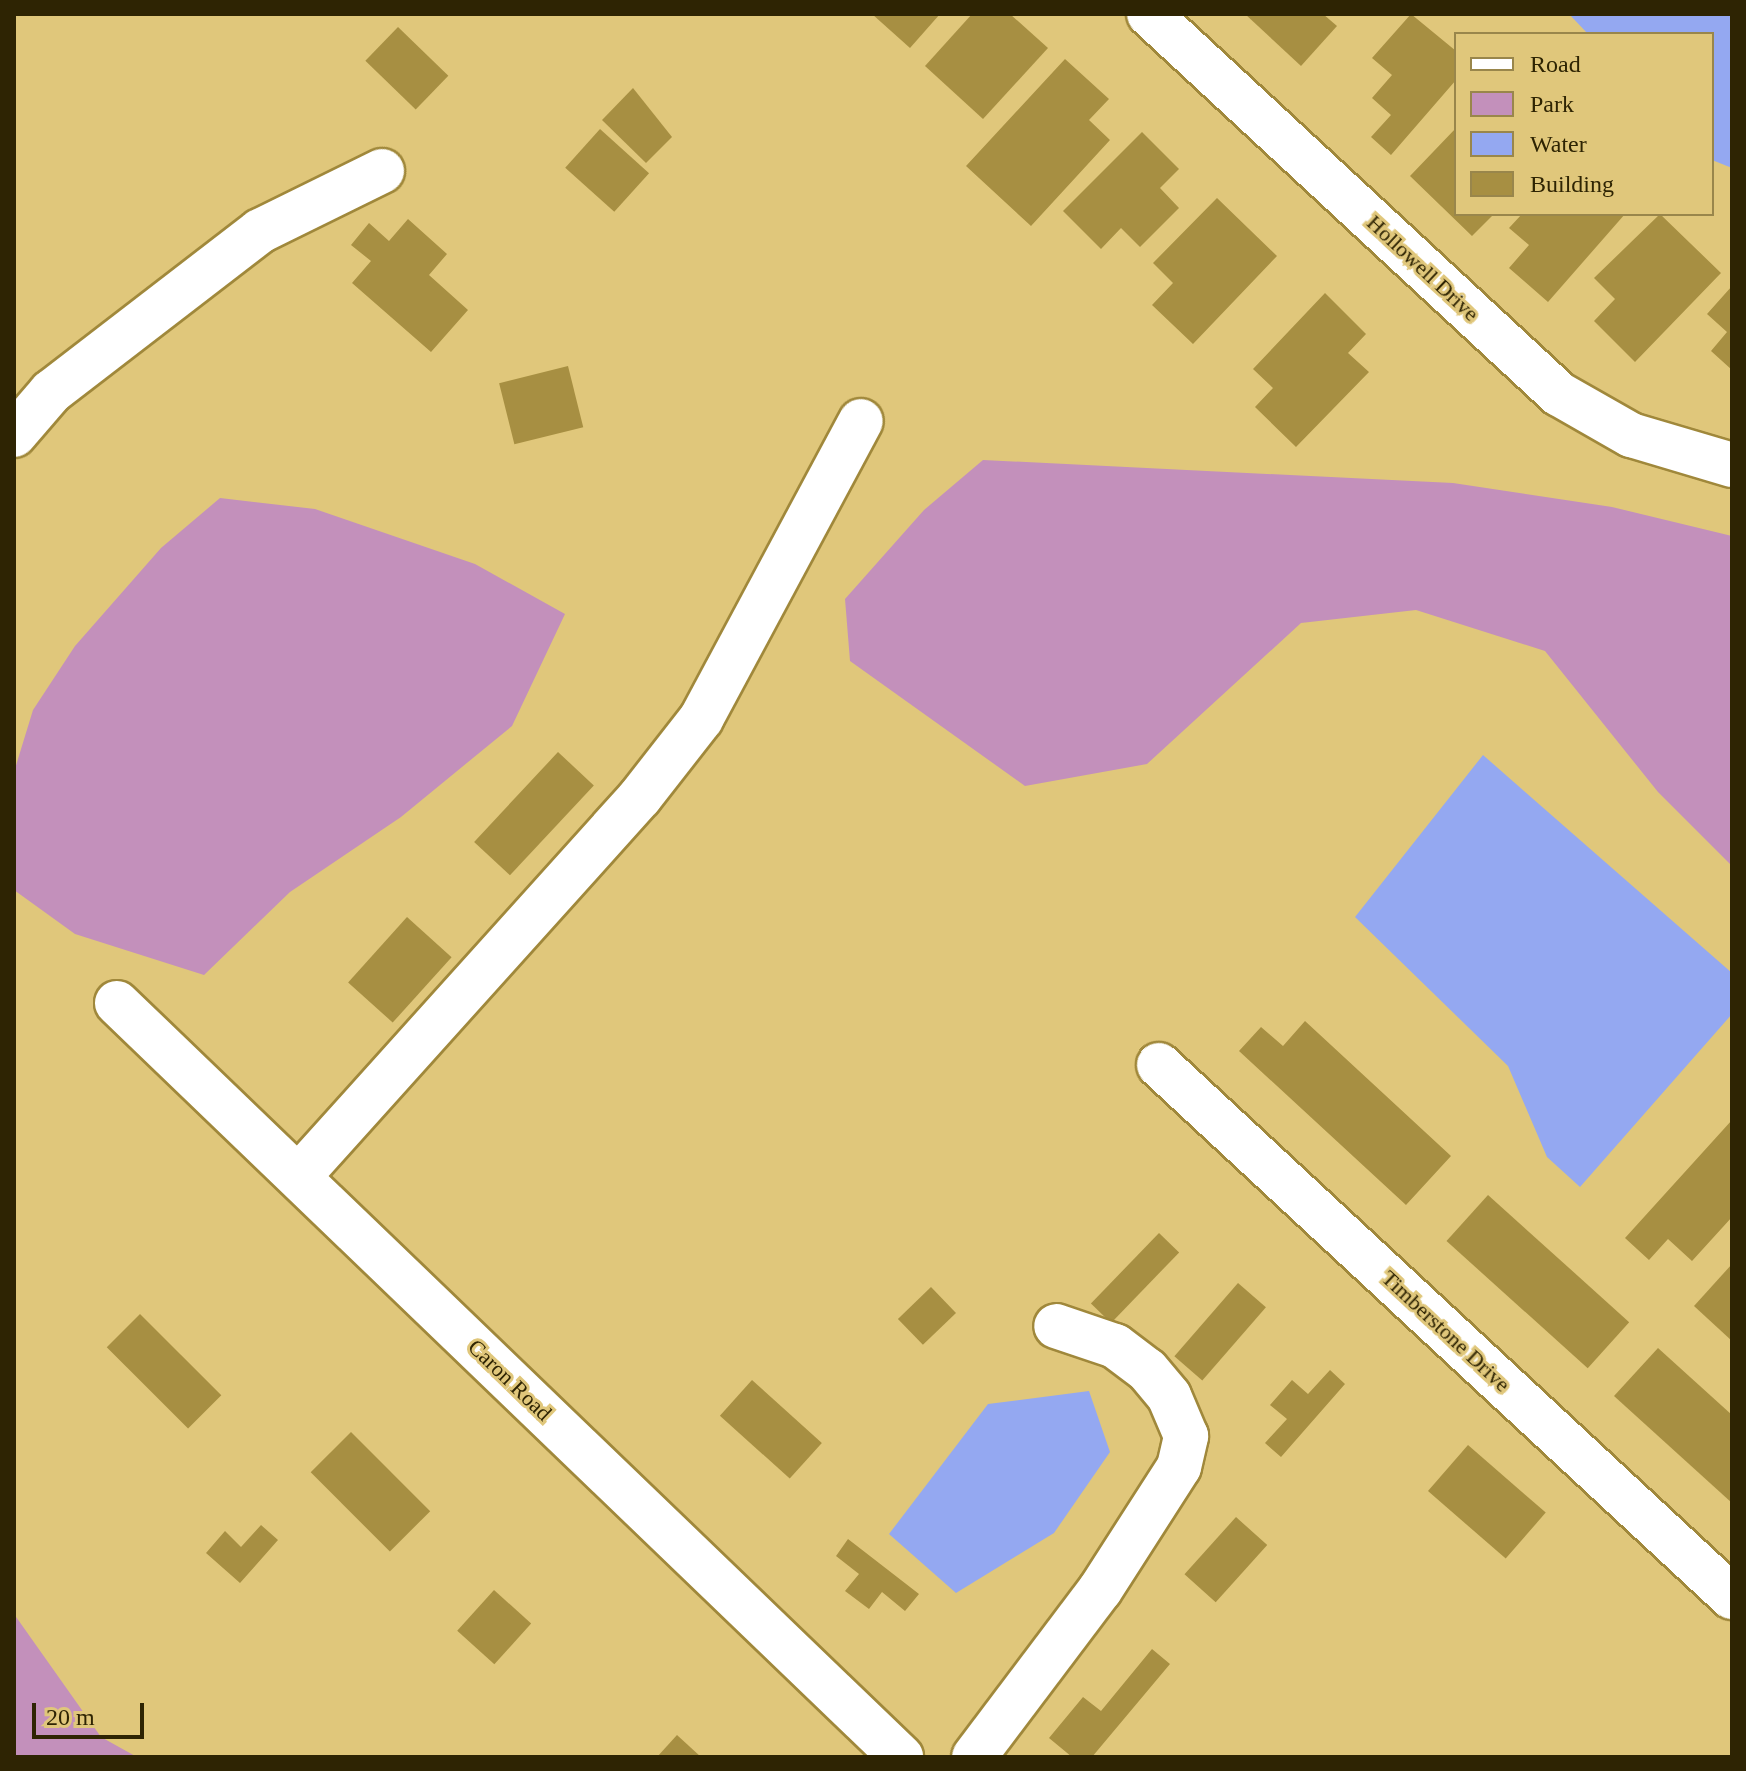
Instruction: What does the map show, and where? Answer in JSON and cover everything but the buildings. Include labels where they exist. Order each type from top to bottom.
[{"type":"street","name":"Hollowell Drive","points":[[1149,14],[1559,394],[1631,435],[1732,465]]},
{"type":"street","points":[[14,435],[51,392],[260,231],[382,171]]},
{"type":"street","points":[[299,1176],[640,797],[701,719],[861,421]]},
{"type":"street","name":"Caron Road","points":[[117,1003],[901,1757]]},
{"type":"street","name":"Timberstone Drive","points":[[1159,1065],[1732,1597]]},
{"type":"street","points":[[974,1757],[1100,1590],[1179,1467],[1184,1446],[1169,1396],[1147,1370],[1115,1346],[1056,1326]]},
{"type":"green space","points":[[983,460],[1453,483],[1612,507],[1732,536],[1732,866],[1658,792],[1545,651],[1416,610],[1301,623],[1147,764],[1025,786],[850,661],[845,599],[924,510]]},
{"type":"green space","points":[[220,498],[315,509],[475,564],[565,614],[512,726],[401,817],[290,892],[204,975],[75,934],[14,890],[14,772],[33,710],[75,646],[161,548]]},
{"type":"green space","points":[[14,1614],[101,1737],[137,1757],[14,1757]]},
{"type":"water","points":[[1569,14],[1732,14],[1732,168],[1714,161],[1714,32],[1586,32]]},
{"type":"water","points":[[1483,755],[1732,973],[1732,1014],[1580,1187],[1547,1157],[1508,1066],[1355,917]]},
{"type":"water","points":[[1089,1391],[1110,1452],[1054,1533],[956,1593],[889,1534],[988,1404]]}]
